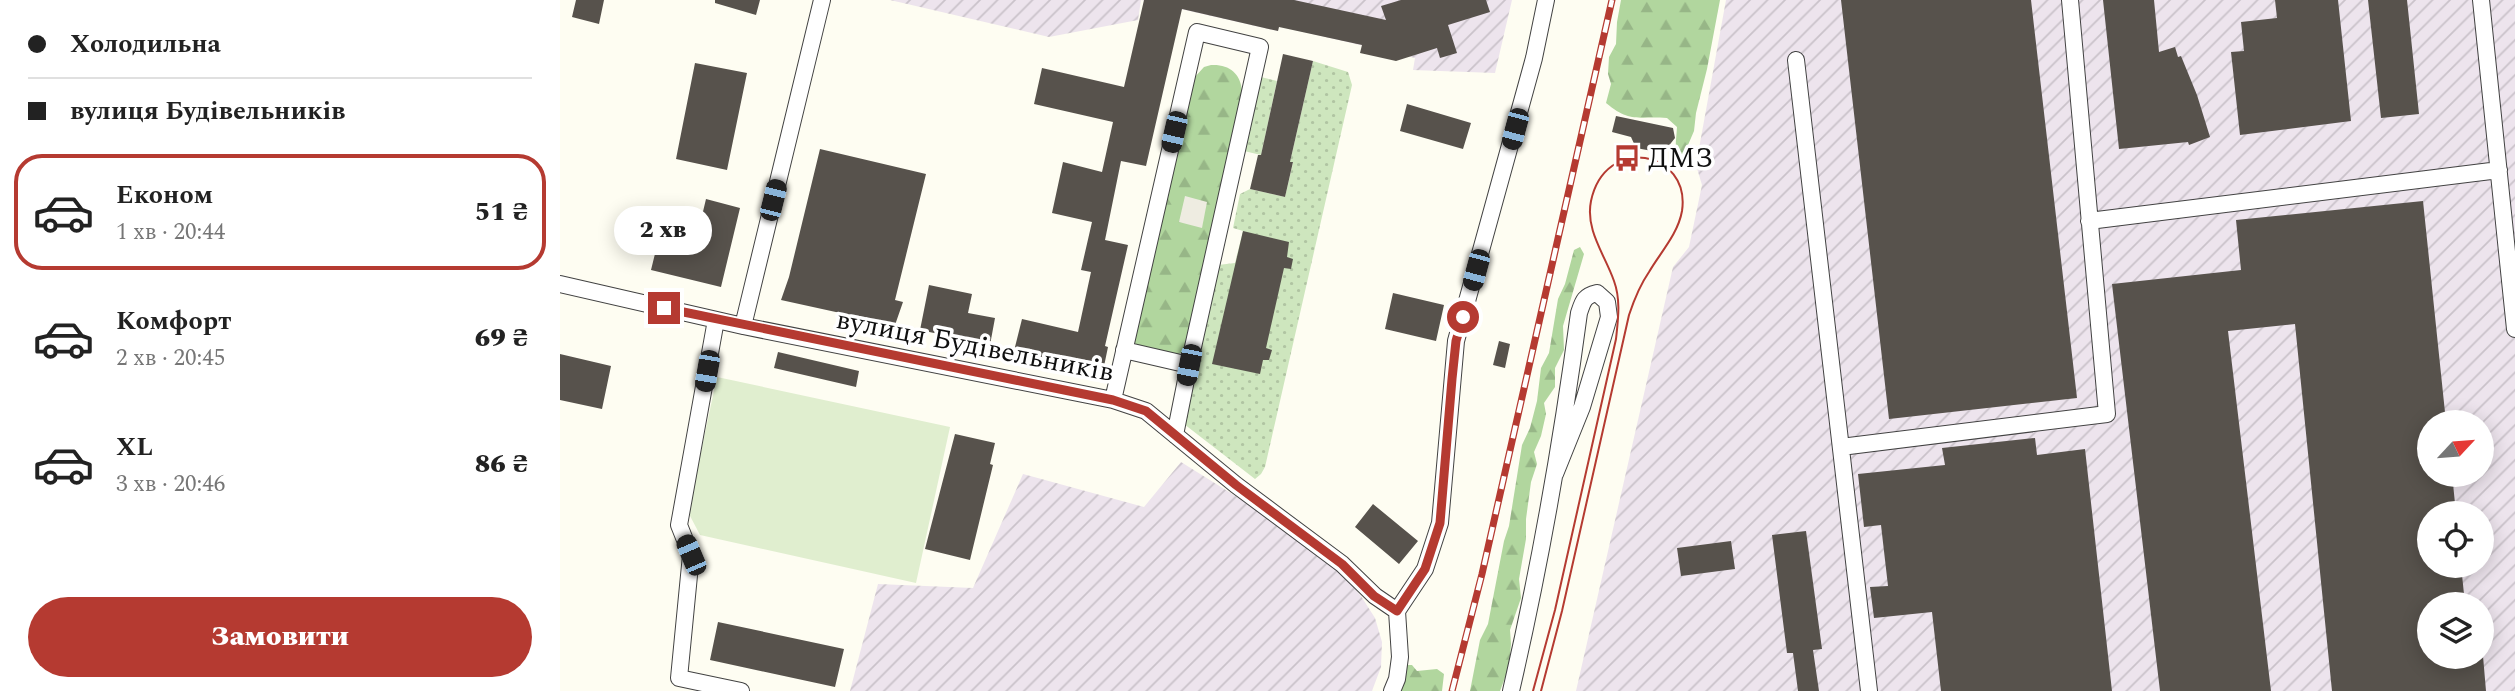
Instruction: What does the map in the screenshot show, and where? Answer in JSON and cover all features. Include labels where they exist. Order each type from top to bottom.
[{"type":"street","points":[[743,326],[822,0]]},
{"type":"street","points":[[1392,691],[1401,657],[1397,611],[1425,569],[1440,523],[1456,341],[1531,70],[1546,0]]},
{"type":"street","points":[[1841,447],[2107,414],[2070,0]]},
{"type":"street","points":[[2481,0],[2515,329]]},
{"type":"street","points":[[1113,400],[1196,32],[1260,47],[1175,435]]},
{"type":"street","points":[[1796,60],[1869,691]]},
{"type":"street","points":[[2090,221],[2499,170]]},
{"type":"street","name":"вулиця Будівельників","points":[[560,284],[743,326],[1113,400],[1146,411],[1236,485],[1342,564],[1374,596],[1397,611]]},
{"type":"street","points":[[1511,691],[1555,474],[1579,313],[1583,300],[1597,293],[1607,302],[1609,317],[1582,407],[1555,474]]},
{"type":"street","points":[[716,320],[679,525],[691,555],[679,678],[741,691]]},
{"type":"street","points":[[1124,350],[1189,365]]},
{"type":"shaded area","points":[[890,0],[1141,0],[1138,20],[1049,37]]},
{"type":"shaded area","points":[[1141,0],[1512,0],[1495,73],[1413,70],[1415,58],[1279,26],[1278,31]]},
{"type":"shaded area","points":[[1726,0],[2515,0],[2515,691],[1576,691],[1673,267],[1689,247],[1702,185],[1696,165]]},
{"type":"shaded area","points":[[1185,196],[1207,202],[1202,228],[1179,222]]},
{"type":"shaded area","points":[[1181,462],[1293,532],[1341,573],[1361,596],[1375,618],[1382,642],[1381,667],[1372,691],[850,691],[878,584],[973,588],[1023,474],[1144,507]]},
{"type":"green space","points":[[1621,0],[1720,0],[1694,131],[1688,145],[1691,157],[1687,167],[1677,154],[1677,127],[1667,118],[1628,116],[1606,103],[1611,84],[1608,74],[1609,57],[1616,44]]},
{"type":"green space","points":[[1313,61],[1348,72],[1352,85],[1265,467],[1255,479],[1184,424],[1218,265],[1235,263],[1243,231],[1233,228],[1240,194],[1250,189],[1285,197],[1293,163],[1290,162]]},
{"type":"green space","points":[[1223,66],[1236,74],[1242,90],[1184,352],[1178,354],[1138,345],[1134,343],[1134,339],[1194,78],[1204,67]]},
{"type":"green space","points":[[1261,77],[1277,81],[1261,155],[1244,151]]},
{"type":"green space","points":[[1580,247],[1584,254],[1563,326],[1564,350],[1555,368],[1555,387],[1544,403],[1546,414],[1534,452],[1537,464],[1531,482],[1526,519],[1526,539],[1519,579],[1521,598],[1510,630],[1509,667],[1500,691],[1470,691],[1480,640],[1488,624],[1509,526],[1522,445],[1537,401],[1541,368],[1549,353],[1558,299],[1574,250]]},
{"type":"green space","points":[[717,377],[950,427],[916,583],[700,535],[688,512]]},
{"type":"green space","points":[[1406,665],[1412,665],[1417,671],[1437,669],[1444,674],[1442,691],[1399,691]]},
{"type":"building","points":[[576,0],[604,0],[599,24],[572,17]]},
{"type":"building","points":[[715,0],[760,0],[756,15],[715,3]]},
{"type":"building","points":[[1144,0],[1294,0],[1386,20],[1381,6],[1401,0],[1486,0],[1490,12],[1448,25],[1457,53],[1440,58],[1437,48],[1396,61],[1360,53],[1362,45],[1279,27],[1278,31],[1182,9],[1146,166],[1121,161],[1105,240],[1128,245],[1105,346],[1108,347],[1103,371],[1014,351],[1022,319],[1078,332],[1091,272],[1081,270],[1092,222],[1052,213],[1063,162],[1102,172],[1113,122],[1034,104],[1042,68],[1124,87]]},
{"type":"building","points":[[1841,0],[2031,0],[2077,398],[1889,419]]},
{"type":"building","points":[[2103,0],[2154,0],[2159,52],[2175,47],[2178,57],[2181,56],[2210,137],[2189,145],[2188,142],[2119,149]]},
{"type":"building","points":[[2275,0],[2338,0],[2351,121],[2240,135],[2231,52],[2244,51],[2241,22],[2277,18]]},
{"type":"building","points":[[2368,0],[2407,0],[2419,114],[2381,118]]},
{"type":"building","points":[[1283,54],[1313,61],[1290,162],[1293,162],[1285,197],[1250,189],[1258,155],[1261,155]]},
{"type":"building","points":[[695,63],[747,73],[727,170],[676,159]]},
{"type":"building","points":[[1407,104],[1471,123],[1463,149],[1400,131]]},
{"type":"building","points":[[1616,116],[1673,128],[1675,138],[1663,153],[1636,148],[1631,137],[1612,132]]},
{"type":"building","points":[[820,149],[926,174],[895,300],[903,302],[895,325],[781,300]]},
{"type":"building","points":[[706,199],[740,208],[721,287],[651,270],[666,209],[701,220]]},
{"type":"building","points":[[2423,201],[2445,410],[2417,410],[2417,487],[2453,487],[2455,501],[2417,501],[2417,578],[2462,578],[2464,592],[2417,592],[2417,669],[2484,669],[2486,691],[2332,691],[2295,324],[2228,331],[2271,691],[2160,691],[2112,284],[2241,270],[2236,220]]},
{"type":"building","points":[[1243,231],[1289,242],[1287,257],[1293,259],[1291,269],[1284,268],[1266,348],[1272,350],[1269,360],[1263,360],[1260,374],[1212,364]]},
{"type":"building","points":[[929,285],[972,294],[968,313],[995,318],[990,345],[920,330]]},
{"type":"building","points":[[1393,293],[1444,305],[1436,341],[1385,329]]},
{"type":"building","points":[[1499,341],[1510,344],[1505,368],[1493,365]]},
{"type":"building","points":[[778,352],[859,371],[856,387],[774,368]]},
{"type":"building","points":[[560,354],[611,366],[602,409],[560,400]]},
{"type":"building","points":[[955,434],[995,443],[990,464],[993,465],[970,560],[925,549]]},
{"type":"building","points":[[2035,438],[2037,455],[2085,449],[2112,691],[1941,691],[1932,612],[1874,618],[1870,587],[1888,586],[1881,525],[1864,527],[1858,474],[1945,465],[1942,448]]},
{"type":"building","points":[[1373,504],[1418,541],[1399,564],[1355,527]]},
{"type":"building","points":[[1806,531],[1822,649],[1813,650],[1819,691],[1798,691],[1793,653],[1787,653],[1772,535]]},
{"type":"building","points":[[1731,541],[1735,569],[1681,576],[1677,548]]},
{"type":"building","points":[[718,622],[844,649],[835,687],[710,660]]},
{"type":"tram line","points":[[1533,691],[1555,610],[1616,339],[1618,295],[1593,232],[1591,201],[1599,180],[1612,166],[1628,159],[1645,158],[1661,163],[1674,174],[1681,190],[1682,211],[1677,228],[1643,282],[1629,315],[1562,611],[1541,691]]},
{"type":"railway","points":[[1452,691],[1482,574],[1612,0]]},
{"type":"place","name":"ДМЗ","points":[[1627,158]]},
{"type":"route","points":[[664,308],[1137,407],[1146,411],[1236,485],[1342,564],[1374,596],[1397,611],[1425,569],[1440,523],[1456,341],[1463,317]]}]
